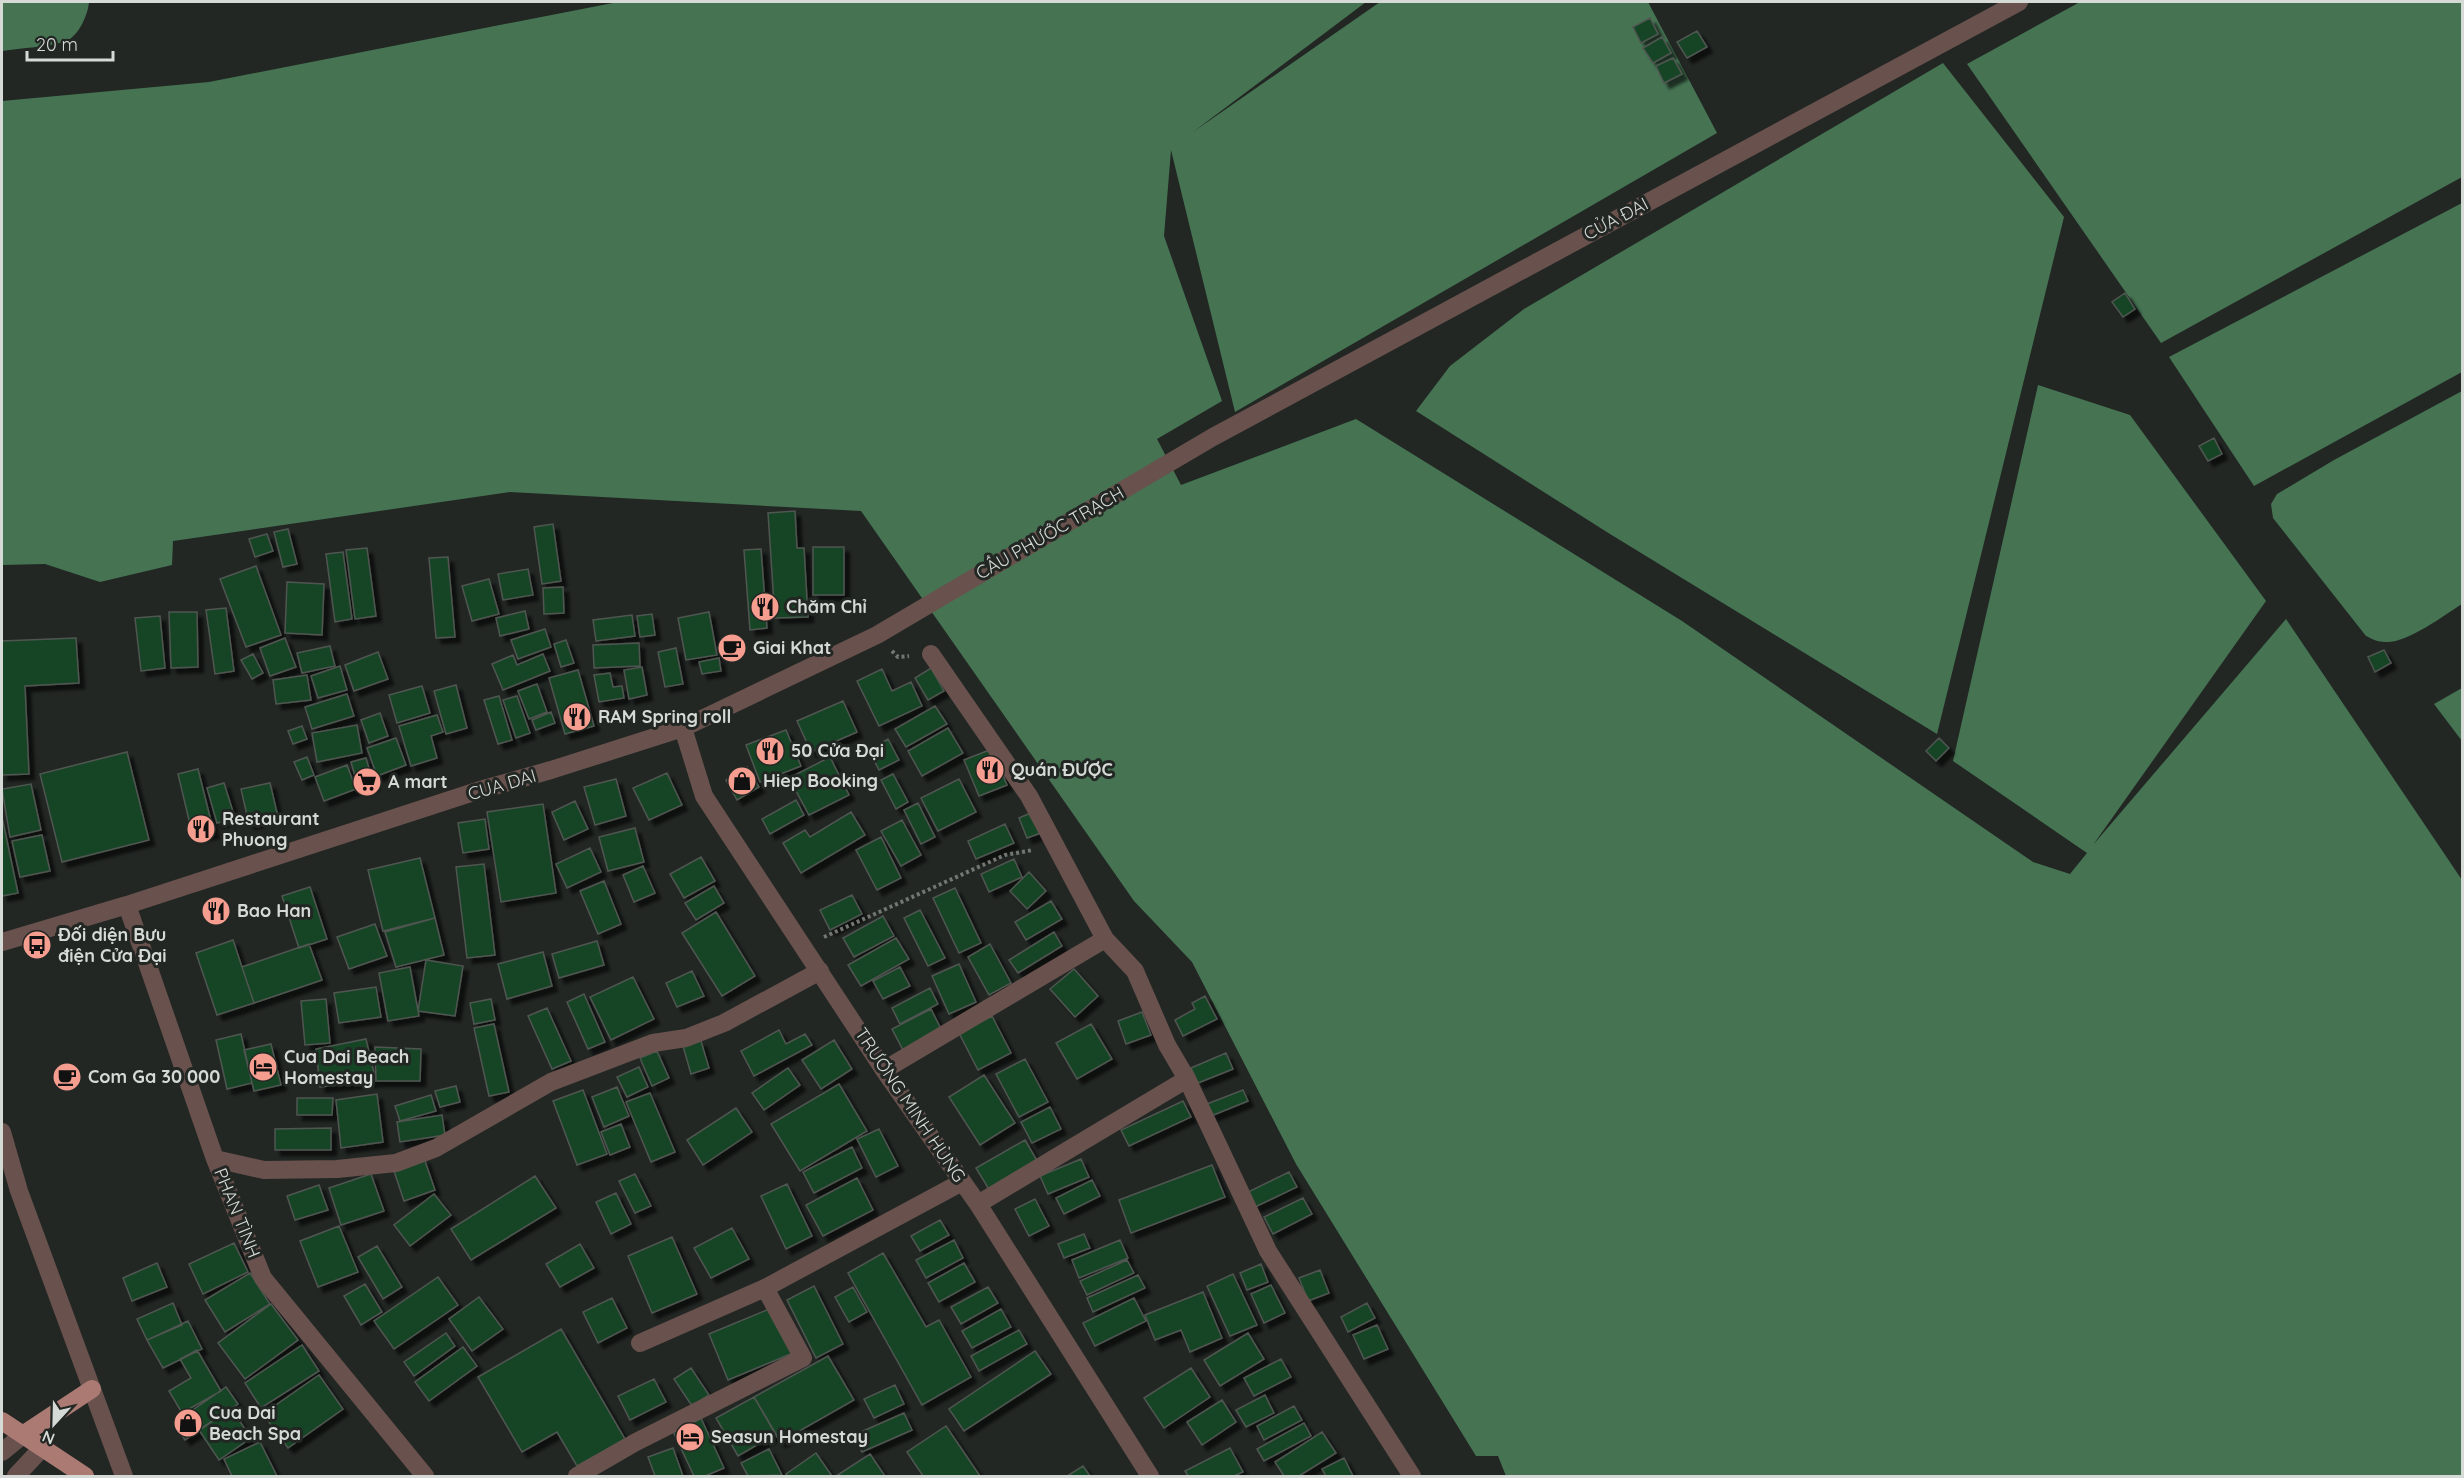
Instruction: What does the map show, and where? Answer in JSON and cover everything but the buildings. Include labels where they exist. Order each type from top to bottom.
[{"type":"main road","points":[[24,1434],[92,1389]]},
{"type":"main road","points":[[2,1421],[85,1476]]},
{"type":"street","name":"CỬA ĐẠI","points":[[1213,437],[2019,2]]},
{"type":"street","name":"CẦU PHƯỚC TRẠCH","points":[[887,629],[1213,437]]},
{"type":"street","name":"CUA DAI","points":[[2,942],[127,905],[480,790],[683,728],[887,629]]},
{"type":"street","points":[[931,654],[1029,796],[1105,939],[1135,971],[1167,1045],[1187,1080],[1268,1251],[1412,1476]]},
{"type":"street","name":"TRƯƠNG MINH HÙNG","points":[[683,728],[704,795],[884,1070],[978,1204],[1150,1476]]},
{"type":"street","name":"PHAN TÌNH","points":[[127,905],[214,1159],[262,1278],[425,1476]]},
{"type":"street","points":[[884,1070],[1105,939]]},
{"type":"street","points":[[214,1159],[264,1170],[337,1169],[396,1163],[436,1148],[551,1082],[653,1043],[686,1038],[724,1023],[820,971]]},
{"type":"street","points":[[978,1204],[1187,1080]]},
{"type":"street","points":[[2,1132],[19,1191],[124,1476]]},
{"type":"street","points":[[639,1342],[765,1288],[962,1182]]},
{"type":"street","points":[[577,1476],[636,1442],[803,1358],[765,1288]]},
{"type":"street","points":[[2,1452],[24,1434]]},
{"type":"street","points":[[16,1476],[43,1447]]},
{"type":"path","points":[[803,947],[1005,855],[1057,846]]},
{"type":"shaded area","points":[[2,2],[89,2],[82,24],[66,41],[2,51]]},
{"type":"shaded area","points":[[618,2],[1366,2],[1193,132],[1380,2],[1648,2],[1717,133],[1235,412],[1171,150],[1164,236],[1222,401],[1157,439],[1181,485],[1356,419],[1682,621],[2033,862],[2070,874],[2087,853],[1953,761],[2038,385],[2130,415],[2266,601],[2093,845],[2286,619],[2462,880],[2462,1476],[1506,1476],[1498,1456],[1476,1456],[1296,1164],[1192,962],[1134,901],[861,511],[510,492],[173,541],[172,565],[100,582],[45,564],[2,565],[2,101],[209,82]]},
{"type":"shaded area","points":[[2080,2],[2462,2],[2462,177],[2161,343],[1967,64]]},
{"type":"shaded area","points":[[1943,63],[2064,217],[1937,734],[1610,534],[1416,411],[1450,366],[1524,309]]},
{"type":"shaded area","points":[[2462,203],[2462,372],[2254,486],[2169,357]]},
{"type":"shaded area","points":[[2462,391],[2462,604],[2403,639],[2385,642],[2375,640],[2366,636],[2273,518],[2271,504],[2277,494],[2334,460]]},
{"type":"shaded area","points":[[2462,688],[2462,741],[2434,704]]},
{"type":"place","name":"Chăm Chỉ","points":[[765,607]]},
{"type":"place","name":"Giai Khat","points":[[732,648]]},
{"type":"place","name":"RAM Spring roll","points":[[577,717]]},
{"type":"place","name":"50 Cửa Đại","points":[[770,751]]},
{"type":"place","name":"Quán ĐƯỢC","points":[[990,770]]},
{"type":"place","name":"Hiep Booking","points":[[742,781]]},
{"type":"place","name":"A mart","points":[[367,782]]},
{"type":"place","name":"Restaurant Phuong","points":[[201,829]]},
{"type":"place","name":"Bao Han","points":[[216,911]]},
{"type":"place","name":"Đối diện Bưu điện Cửa Đại","points":[[37,945]]},
{"type":"place","name":"Cua Dai Beach Homestay","points":[[263,1067]]},
{"type":"place","name":"Com Ga 30 000","points":[[67,1077]]},
{"type":"place","name":"Cua Dai Beach Spa","points":[[188,1423]]},
{"type":"place","name":"Seasun Homestay","points":[[690,1437]]}]
